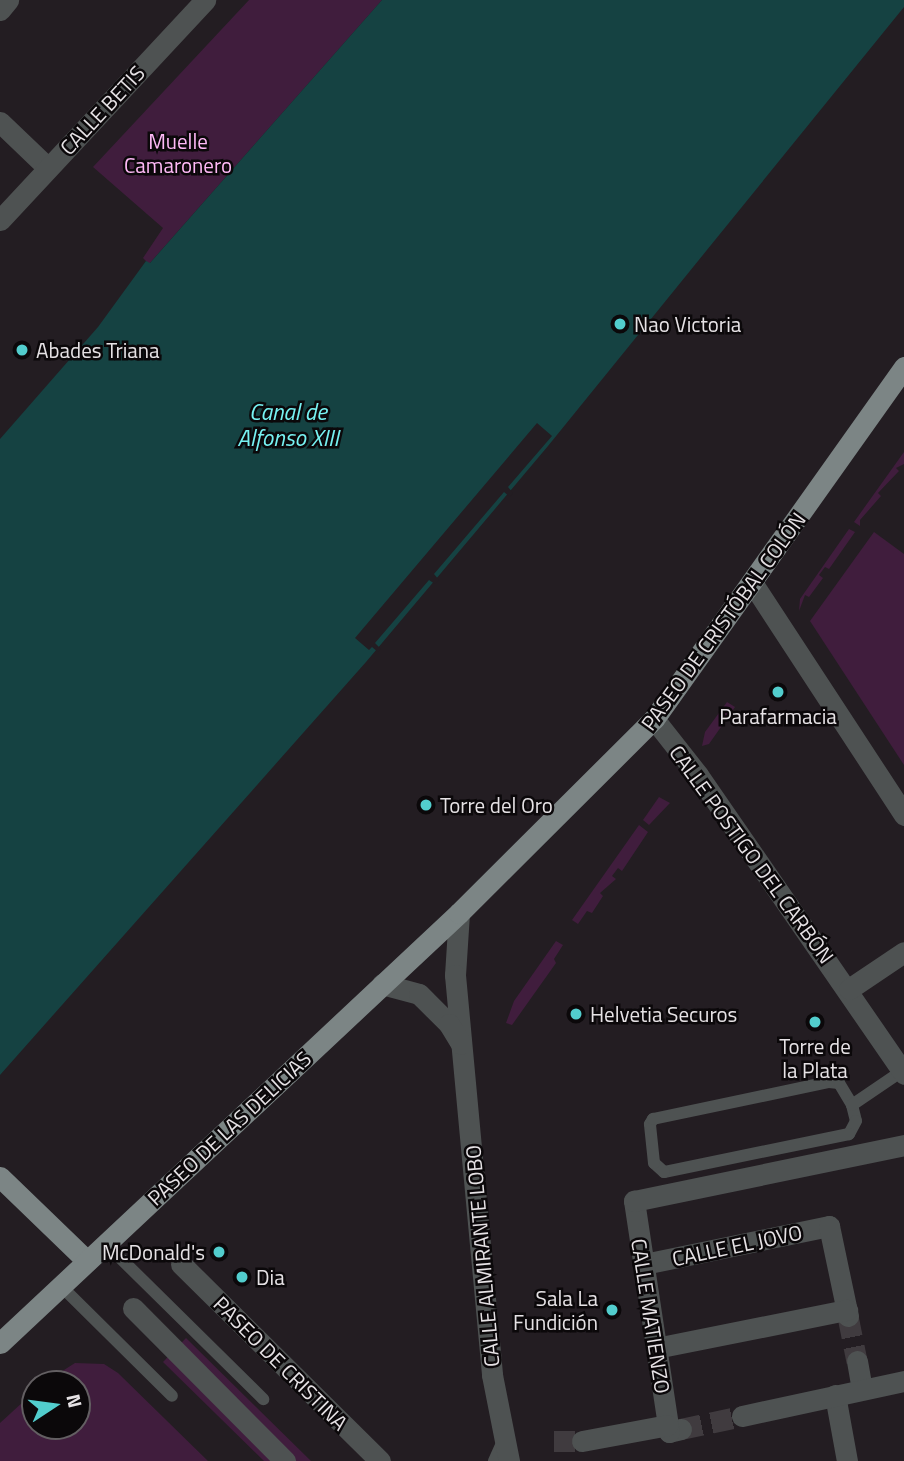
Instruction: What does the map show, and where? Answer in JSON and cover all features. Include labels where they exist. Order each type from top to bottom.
[{"type":"main road","name":"PASEO DE CRISTÓBAL COLÓN","points":[[459,914],[654,719],[904,367]]},
{"type":"main road","name":"PASEO DE LAS DELICIAS","points":[[0,1343],[459,914]]},
{"type":"main road","points":[[0,1177],[87,1261]]},
{"type":"street","points":[[0,10],[8,0]]},
{"type":"street","name":"CALLE BETIS","points":[[0,220],[205,0]]},
{"type":"street","points":[[0,122],[48,168]]},
{"type":"street","points":[[752,584],[904,814]]},
{"type":"street","name":"CALLE POSTIGO DEL CARBÓN","points":[[654,719],[849,989],[903,1072]]},
{"type":"street","name":"CALLE ALMIRANTE LOBO","points":[[459,914],[455,975],[464,1049],[492,1375],[509,1461]]},
{"type":"street","points":[[849,989],[904,952]]},
{"type":"street","name":"CALLE ALMIRANTE LOBO","points":[[382,984],[419,994],[449,1024],[464,1049]]},
{"type":"street","name":"CALLE MATIENZO","points":[[582,1441],[673,1429],[656,1348],[634,1201],[904,1145]]},
{"type":"street","name":"CALLE EL JOVO","points":[[644,1264],[829,1226],[848,1313],[656,1348]]},
{"type":"street","name":"PASEO DE CRISTINA","points":[[181,1264],[380,1461]]},
{"type":"street","points":[[134,1308],[285,1461]]},
{"type":"street","points":[[857,1361],[862,1390]]},
{"type":"street","points":[[742,1416],[904,1381]]},
{"type":"street","points":[[835,1395],[847,1461]]},
{"type":"lane","points":[[852,1105],[903,1072]]},
{"type":"lane","points":[[829,1082],[838,1083],[852,1105],[856,1121],[849,1135],[664,1172],[654,1163],[650,1124],[653,1119],[829,1082]]},
{"type":"lane","points":[[106,1244],[263,1399]]},
{"type":"lane","points":[[61,1286],[172,1396]]},
{"type":"lane","points":[[494,1461],[504,1439]]},
{"type":"green space","name":"Muelle Camaronero","points":[[249,0],[382,0],[149,264],[143,258],[163,228],[93,167]]},
{"type":"green space","points":[[904,452],[904,464],[896,468],[899,471],[878,493],[881,496],[860,520],[860,526],[854,522]]},
{"type":"green space","points":[[849,529],[855,532],[829,569],[825,567],[819,575],[823,578],[809,597],[805,595],[799,611],[800,599]]},
{"type":"green space","points":[[874,532],[904,554],[904,765],[810,621]]},
{"type":"green space","points":[[727,702],[735,707],[709,744],[702,746],[705,732]]},
{"type":"green space","points":[[659,797],[670,803],[649,825],[643,820]]},
{"type":"green space","points":[[639,825],[648,832],[622,871],[618,868],[612,876],[616,879],[600,893],[603,896],[592,913],[587,911],[578,924],[572,920]]},
{"type":"green space","points":[[556,941],[563,945],[554,959],[556,963],[512,1025],[506,1023],[514,1001]]},
{"type":"green space","points":[[186,1338],[311,1461],[264,1461],[163,1362]]},
{"type":"green space","points":[[75,1363],[104,1364],[118,1373],[208,1461],[0,1461],[0,1423],[21,1404],[21,1440],[91,1440],[91,1370],[64,1370]]},
{"type":"water","name":"Canal de Alfonso XIII","points":[[382,0],[904,0],[904,7],[548,446],[366,662],[0,1075],[0,439],[98,327],[146,261],[150,263]]},
{"type":"pier","points":[[537,423],[552,436],[508,487],[513,493],[510,497],[504,492],[434,574],[439,580],[435,584],[429,580],[375,643],[381,649],[378,652],[372,647],[369,650],[355,638]]},
{"type":"tunnel","points":[[848,1316],[857,1361]]},
{"type":"tunnel","points":[[681,1429],[742,1416]]},
{"type":"tunnel","points":[[554,1441],[582,1441]]},
{"type":"place","name":"Nao Victoria","points":[[620,324]]},
{"type":"place","name":"Abades Triana","points":[[22,350]]},
{"type":"place","name":"Parafarmacia","points":[[778,692]]},
{"type":"place","name":"Torre del Oro","points":[[426,805]]},
{"type":"place","name":"Helvetia Securos","points":[[576,1014]]},
{"type":"place","name":"Torre de la Plata","points":[[815,1022]]},
{"type":"place","name":"McDonald's","points":[[219,1252]]},
{"type":"place","name":"Dia","points":[[242,1277]]},
{"type":"place","name":"Sala La Fundición","points":[[612,1310]]}]
